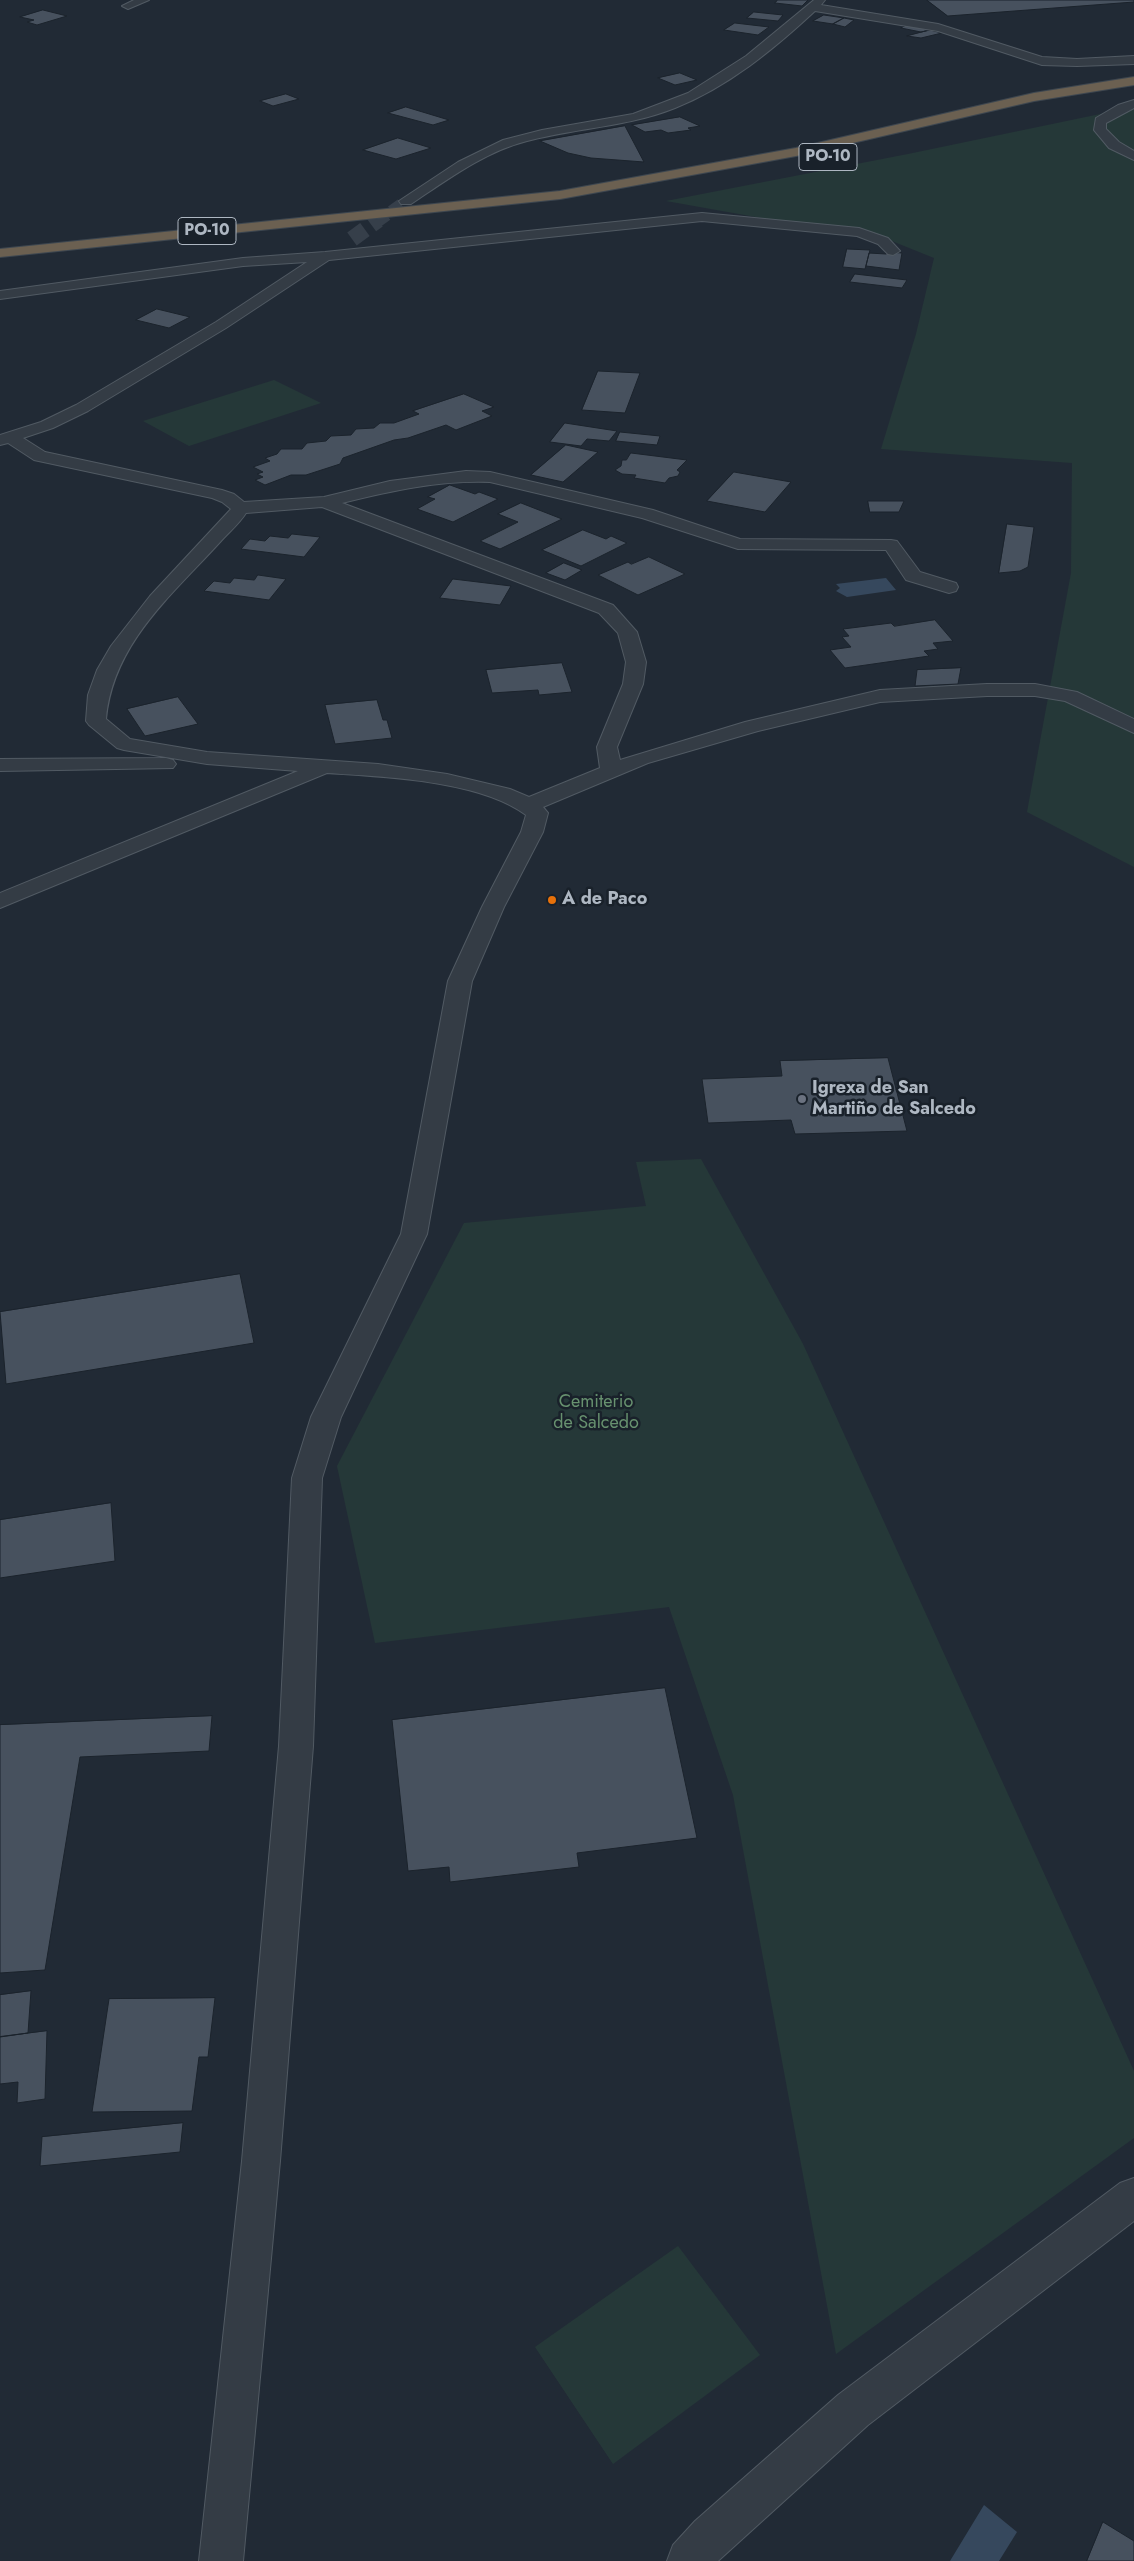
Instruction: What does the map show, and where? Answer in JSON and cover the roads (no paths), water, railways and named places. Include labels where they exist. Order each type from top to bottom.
[{"type":"highway","name":"PO-10","points":[[0,253],[410,206],[560,195],[663,178],[796,152],[1034,97],[1134,81]]},
{"type":"highway","name":"PO-10","points":[[707,182],[810,161],[1049,106],[1134,92]]},
{"type":"highway","name":"PO-10","points":[[0,263],[519,210],[669,189]]},
{"type":"highway","points":[[82,230],[410,206]]},
{"type":"highway","points":[[108,256],[285,234]]},
{"type":"street","points":[[128,6],[144,0]]},
{"type":"street","points":[[410,206],[468,161],[521,139],[651,113],[689,97],[756,54],[816,4],[953,31],[990,43],[1016,55],[1043,61],[1072,63],[1134,60]]},
{"type":"street","points":[[1134,104],[1122,108],[1100,121],[1100,130],[1114,145],[1134,156]]},
{"type":"street","points":[[0,295],[243,262],[325,256],[702,218],[763,221],[858,232],[881,240],[891,247],[893,251]]},
{"type":"street","points":[[6,438],[47,425],[82,408],[221,325],[352,239]]},
{"type":"street","points":[[6,438],[17,442],[40,456],[216,494],[228,498],[240,508],[324,502],[390,486],[466,476],[490,477],[647,514],[738,544],[891,546],[913,576],[949,587]]},
{"type":"street","points":[[324,502],[606,609],[627,632],[636,662],[633,684],[607,747],[611,771]]},
{"type":"street","points":[[221,2561],[261,2161],[295,1756],[307,1478],[326,1417],[414,1234],[444,1059],[460,981],[493,906],[532,832],[537,813],[529,805],[503,793],[447,780],[378,770],[207,758],[124,744],[96,721],[96,705],[108,668],[128,634],[220,532],[237,516],[240,508]]},
{"type":"street","points":[[529,805],[641,759],[752,726],[880,696],[919,692],[1035,690],[1070,696],[1134,727]]},
{"type":"street","points":[[0,765],[164,764],[207,758]]},
{"type":"street","points":[[0,901],[324,767]]},
{"type":"street","points":[[689,2561],[710,2536],[853,2410],[1134,2197]]},
{"type":"water","points":[[886,578],[896,590],[847,597],[836,591],[840,588],[836,584]]},
{"type":"water","points":[[984,2505],[1017,2532],[999,2561],[950,2561]]},
{"type":"tunnel","points":[[377,222],[406,201]]},
{"type":"tunnel","points":[[352,239],[378,220]]},
{"type":"place","name":"A de Paco","points":[[552,900]]},
{"type":"place","name":"Igrexa de San Martiño de Salcedo","points":[[802,1099]]},
{"type":"park label","name":"Cemiterio de Salcedo","points":[[596,1414]]}]
